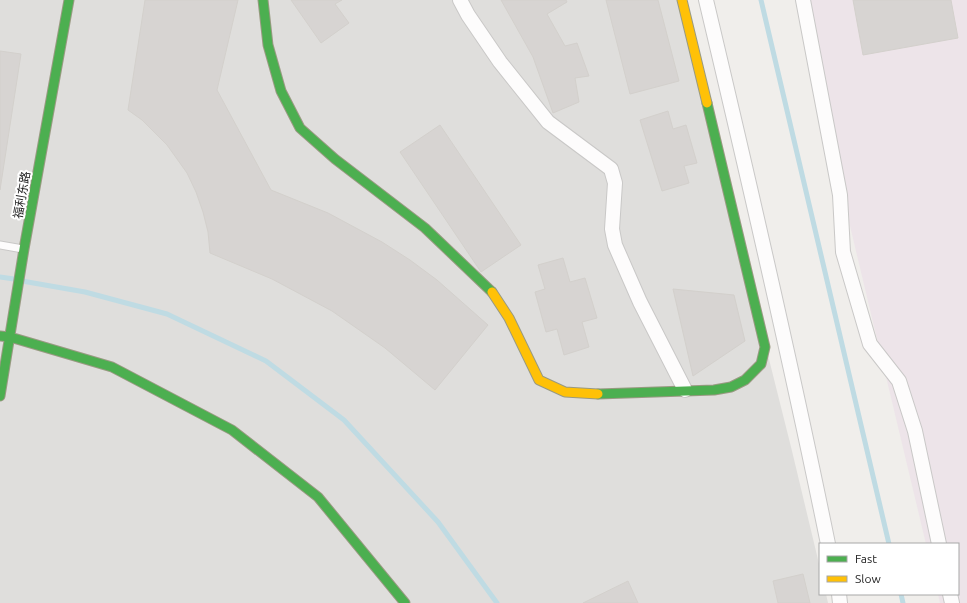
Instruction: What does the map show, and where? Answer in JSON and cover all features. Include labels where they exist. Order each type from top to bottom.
[{"type":"street","name":"福利东路","points":[[0,396],[23,253],[69,0]]},
{"type":"street","points":[[263,0],[268,45],[281,91],[300,128],[335,159],[426,228],[490,290],[509,318],[539,380],[565,392],[601,394],[714,390],[731,387],[745,380],[761,364],[765,347],[682,0]]},
{"type":"street","points":[[460,0],[468,15],[500,62],[548,122],[611,169],[615,183],[612,229],[615,245],[640,302],[685,390]]},
{"type":"street","points":[[706,0],[757,213],[802,412],[828,543]]},
{"type":"street","points":[[803,0],[840,195],[843,252],[870,344],[899,381],[915,431],[939,543]]},
{"type":"street","points":[[0,336],[10,337],[112,367],[232,430],[318,498],[405,603]]},
{"type":"lane","points":[[0,245],[23,253]]},
{"type":"shaded area","points":[[0,0],[679,0],[819,564],[819,595],[826,595],[828,603],[0,603]]},
{"type":"shaded area","points":[[796,0],[967,0],[967,603],[940,603],[938,595],[959,595],[959,543],[926,543]]},
{"type":"building","points":[[145,0],[238,0],[217,90],[271,190],[328,213],[382,242],[437,280],[488,325],[435,390],[385,348],[332,311],[272,279],[210,253],[208,232],[203,212],[187,173],[167,145],[142,120],[128,110]]},
{"type":"building","points":[[291,0],[342,0],[335,4],[349,23],[321,43]]},
{"type":"building","points":[[501,0],[566,0],[567,2],[547,14],[565,46],[577,43],[589,76],[575,78],[579,102],[553,113],[533,57]]},
{"type":"building","points":[[606,0],[658,0],[679,81],[630,94]]},
{"type":"building","points":[[853,0],[951,0],[958,38],[863,55]]},
{"type":"building","points":[[0,51],[21,54],[0,190]]},
{"type":"building","points":[[668,111],[673,129],[686,125],[697,163],[684,166],[689,183],[662,191],[640,120]]},
{"type":"building","points":[[440,125],[521,245],[481,272],[400,152]]},
{"type":"building","points":[[563,258],[570,282],[585,278],[597,318],[582,322],[589,347],[564,355],[557,329],[546,332],[535,292],[545,289],[538,265]]},
{"type":"building","points":[[673,289],[734,295],[745,341],[693,376]]},
{"type":"building","points":[[803,574],[810,603],[778,603],[773,581]]},
{"type":"building","points":[[628,581],[638,603],[583,603]]},
{"type":"waterway","points":[[761,0],[889,543]]},
{"type":"waterway","points":[[0,277],[14,279]]},
{"type":"waterway","points":[[22,281],[85,292],[167,314],[266,361],[344,420],[438,522],[497,603]]},
{"type":"waterway","points":[[901,595],[903,603]]},
{"type":"traffic: fast","points":[[0,396],[24,249],[69,0]]},
{"type":"traffic: fast","points":[[263,0],[268,45],[281,91],[300,128],[335,159],[425,228],[492,292]]},
{"type":"traffic: fast","points":[[598,394],[714,390],[731,387],[745,380],[761,364],[765,347],[707,103]]},
{"type":"traffic: fast","points":[[0,336],[10,337],[112,367],[232,430],[318,497],[405,603]]},
{"type":"traffic: slow","points":[[682,0],[707,103]]},
{"type":"traffic: slow","points":[[492,292],[509,318],[539,380],[565,392],[598,394]]}]
